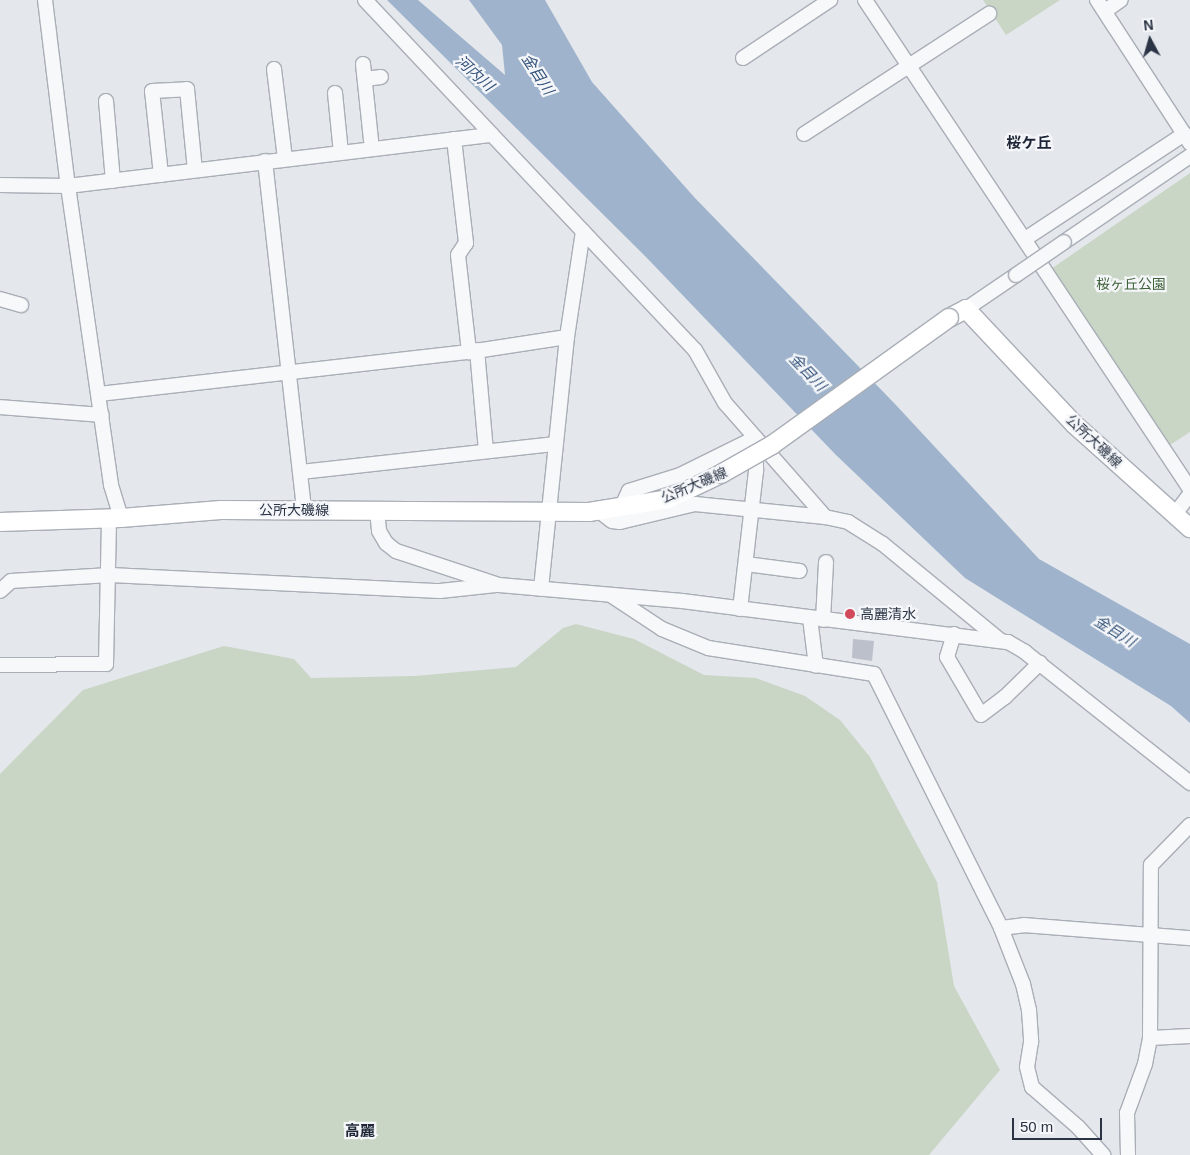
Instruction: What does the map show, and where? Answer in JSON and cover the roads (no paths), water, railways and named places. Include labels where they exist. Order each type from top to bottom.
[{"type":"main road","name":"公所大磯線","points":[[0,522],[115,518],[221,510],[550,514],[599,511],[668,498],[721,474],[772,445],[949,318],[966,309],[1074,424],[1190,528]]},
{"type":"street","points":[[0,665],[106,664],[115,518],[102,415],[68,186],[45,0]]},
{"type":"street","points":[[365,0],[695,350],[725,403],[825,517]]},
{"type":"street","points":[[744,58],[830,0]]},
{"type":"street","points":[[865,0],[1026,239],[1190,489]]},
{"type":"street","points":[[1026,239],[1187,139],[1101,5],[1121,0]]},
{"type":"street","points":[[804,134],[989,14]]},
{"type":"street","points":[[363,64],[372,149]]},
{"type":"street","points":[[274,69],[285,159]]},
{"type":"street","points":[[365,79],[381,77]]},
{"type":"street","points":[[161,175],[152,91],[187,89],[196,170]]},
{"type":"street","points":[[335,93],[341,152]]},
{"type":"street","points":[[106,101],[113,180]]},
{"type":"street","points":[[0,185],[68,186],[492,135]]},
{"type":"street","points":[[454,139],[466,243],[458,255],[486,450]]},
{"type":"street","points":[[966,309],[1190,156]]},
{"type":"street","points":[[265,161],[304,510]]},
{"type":"street","points":[[541,589],[567,337],[583,231]]},
{"type":"street","points":[[0,299],[21,305]]},
{"type":"street","points":[[99,394],[473,351],[567,337]]},
{"type":"street","points":[[0,407],[102,415]]},
{"type":"street","points":[[621,508],[630,492],[680,475],[755,438]]},
{"type":"street","points":[[740,609],[752,509],[755,438]]},
{"type":"street","points":[[301,472],[486,450],[555,444]]},
{"type":"street","points":[[1175,514],[1190,494]]},
{"type":"street","points":[[599,511],[612,521],[620,522],[695,504],[825,517],[848,522],[883,544],[1000,640]]},
{"type":"street","points":[[377,511],[379,531],[386,543],[396,551],[499,585]]},
{"type":"street","points":[[816,666],[816,619],[826,562]]},
{"type":"street","points":[[746,564],[800,571]]},
{"type":"street","points":[[0,591],[11,581],[110,575],[440,591],[499,585],[740,609],[1000,640],[1020,648],[1040,663],[1190,783]]},
{"type":"street","points":[[611,595],[662,629],[708,648],[874,674],[1000,928],[1029,1010],[1031,1042],[1027,1067],[1032,1087],[1078,1127],[1103,1155]]},
{"type":"street","points":[[954,634],[947,656],[981,715],[1005,697],[1040,663]]},
{"type":"street","points":[[1128,1155],[1126,1113],[1145,1064],[1150,1038],[1149,936],[1151,864],[1190,825]]},
{"type":"street","points":[[1000,928],[1024,924],[1190,938]]},
{"type":"street","points":[[1150,1038],[1190,1036]]},
{"type":"water","points":[[387,0],[418,0],[505,75],[502,45],[469,0],[545,0],[592,82],[695,198],[895,404],[1039,559],[1190,644],[1190,723],[1171,706],[965,578],[836,455],[646,257]]},
{"type":"place","name":"高麗清水","points":[[850,614]]},
{"type":"district","name":"桜ケ丘","points":[[1029,143]]},
{"type":"district","name":"高麗","points":[[360,1131]]},
{"type":"water label","name":"河内川","points":[[475,73]]},
{"type":"water label","name":"金目川","points":[[538,74]]},
{"type":"water label","name":"金目川","points":[[808,372]]},
{"type":"water label","name":"金目川","points":[[1115,631]]},
{"type":"park label","name":"桜ヶ丘公園","points":[[1131,284]]}]
